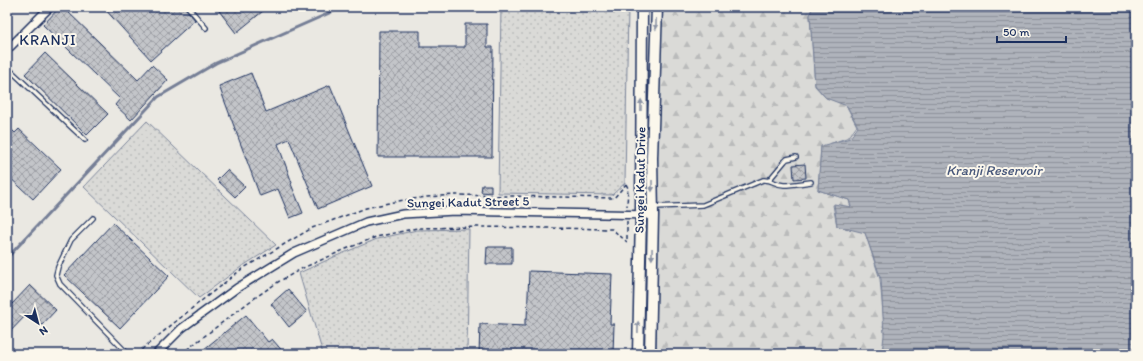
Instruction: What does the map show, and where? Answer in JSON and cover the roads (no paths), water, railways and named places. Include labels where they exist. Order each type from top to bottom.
[{"type":"main road","name":"Sungei Kadut Drive","points":[[638,354],[641,214],[642,7]]},
{"type":"main road","name":"Sungei Kadut Drive","points":[[650,354],[653,211],[652,158],[657,7]]},
{"type":"street","points":[[7,50],[50,7]]},
{"type":"street","name":"Sungei Kadut Street 5","points":[[156,354],[182,328],[238,288],[294,253],[366,222],[403,214],[455,211],[641,214],[653,211]]},
{"type":"lane","points":[[188,7],[206,28]]},
{"type":"lane","points":[[7,67],[85,140]]},
{"type":"lane","points":[[770,180],[784,161],[796,157]]},
{"type":"lane","points":[[653,211],[703,205],[763,180],[770,180],[776,184],[784,185],[811,182]]},
{"type":"lane","points":[[93,218],[71,240],[58,267],[56,275],[60,284],[128,354]]},
{"type":"water","name":"Kranji Reservoir","points":[[812,7],[1136,7],[1136,354],[882,354],[884,335],[881,279],[865,233],[837,226],[834,204],[851,207],[849,200],[818,190],[821,146],[850,138],[858,127],[847,106],[826,98],[815,85],[810,15]]},
{"type":"waterway","points":[[7,258],[158,97],[216,63],[343,7]]},
{"type":"district","name":"KRANJI","points":[[48,40]]}]
